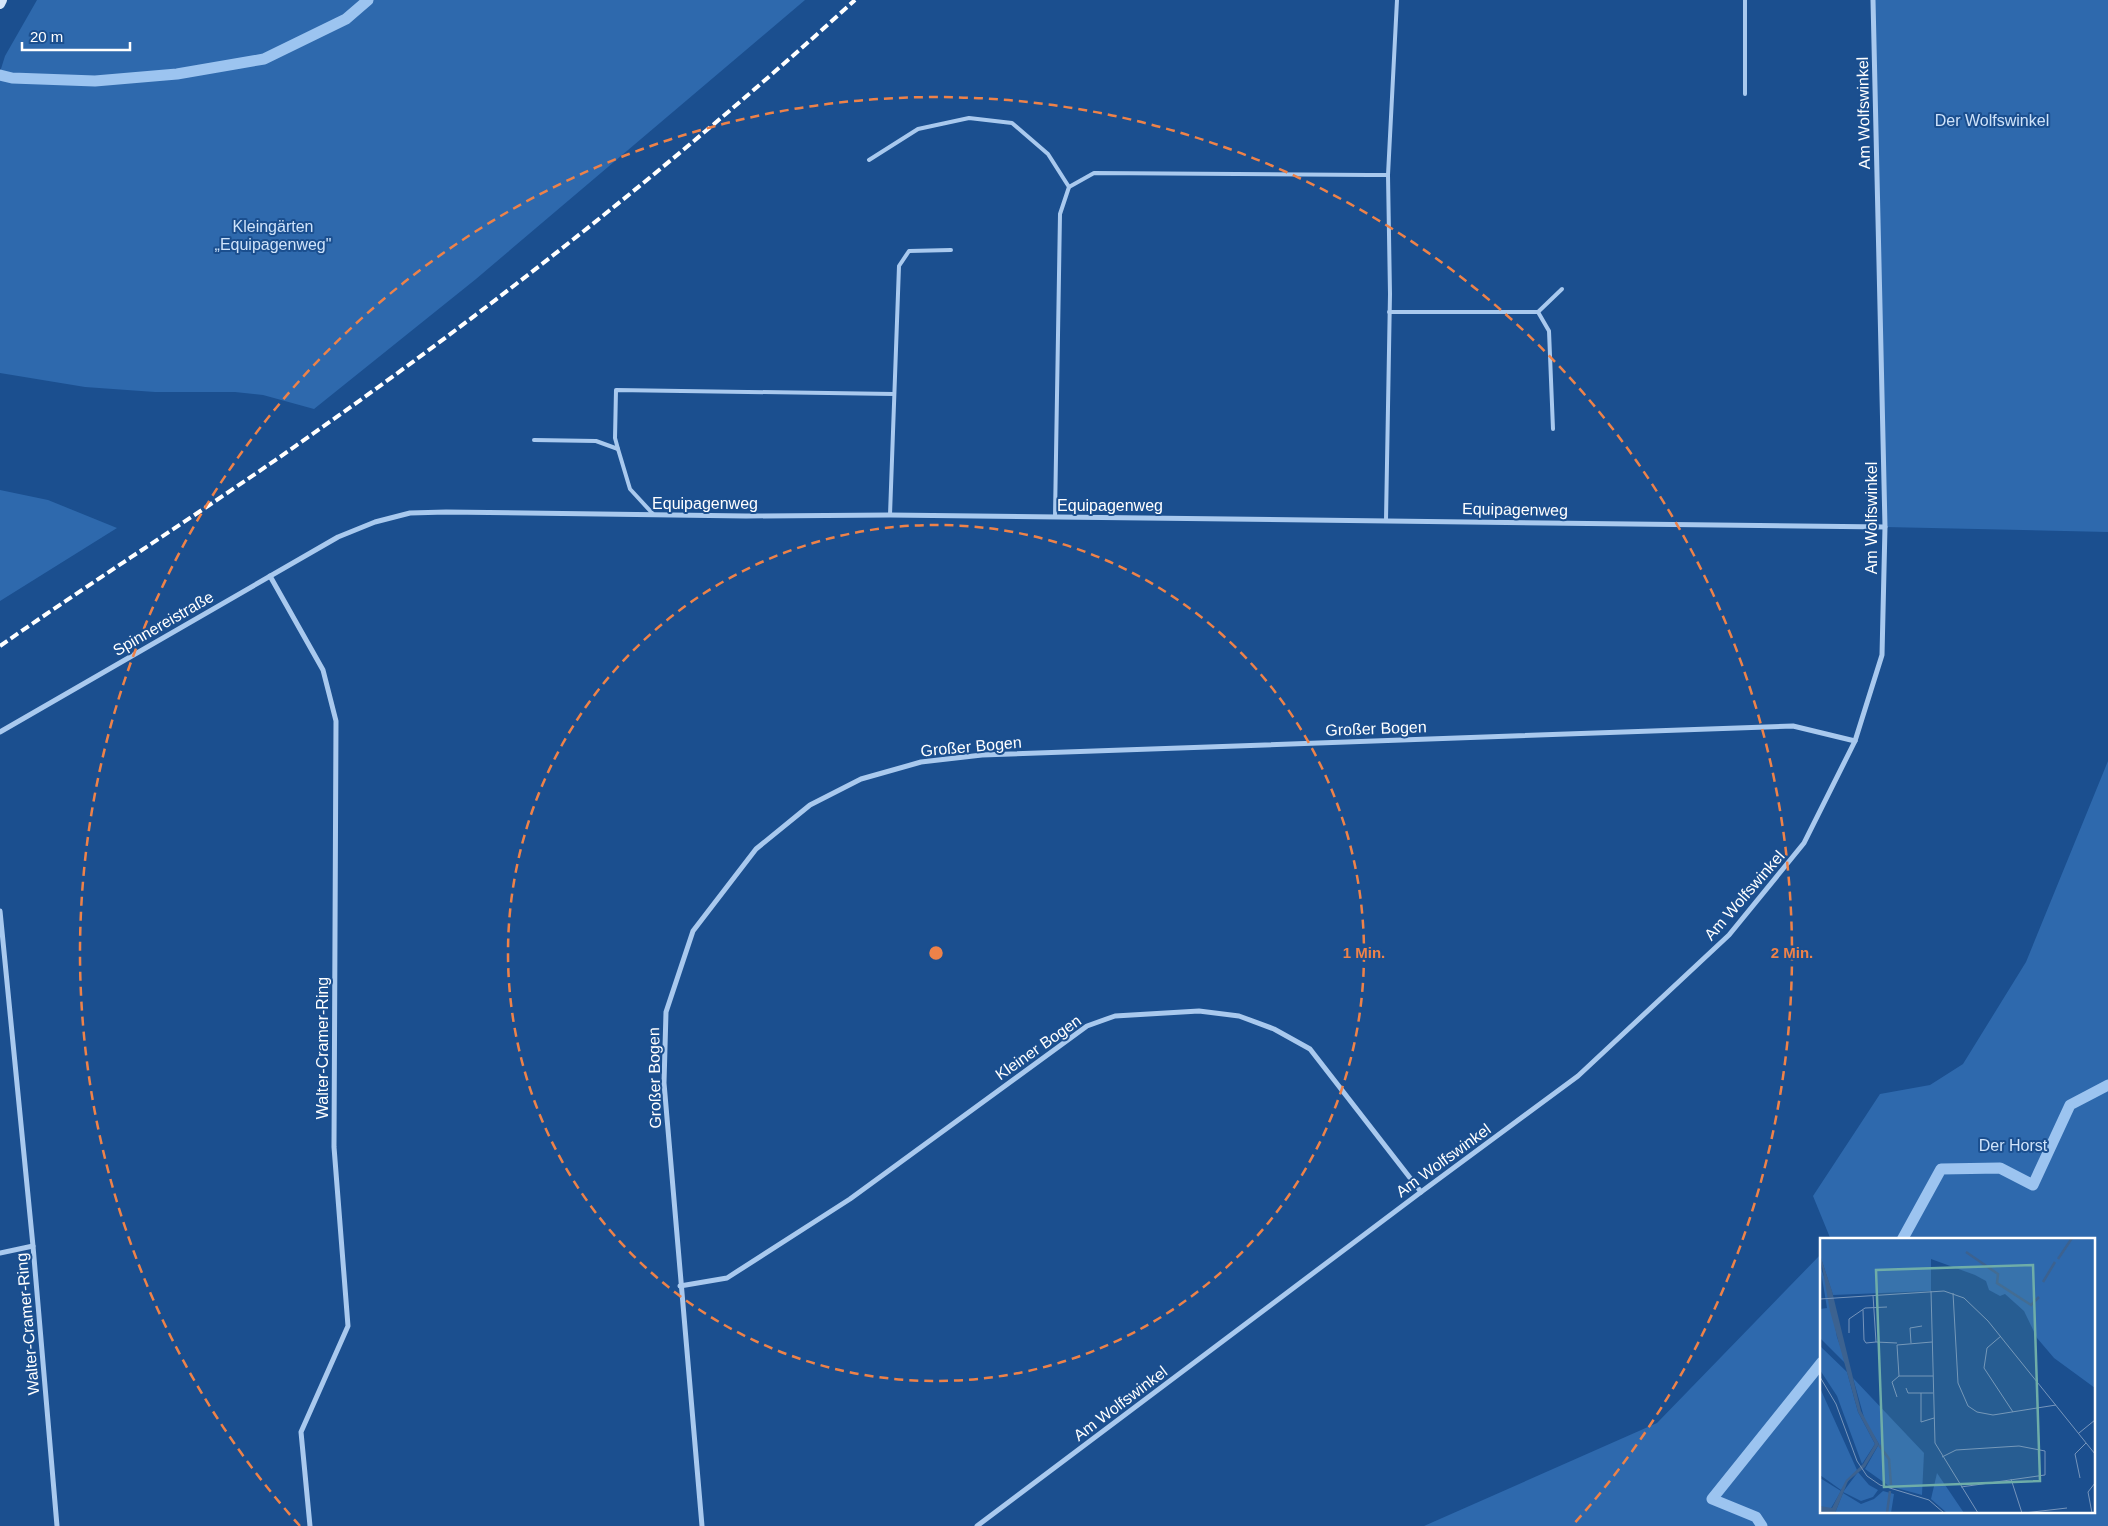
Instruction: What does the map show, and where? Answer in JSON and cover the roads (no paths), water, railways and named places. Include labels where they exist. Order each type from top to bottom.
[{"type":"main road","points":[[0,4],[2,0]]},
{"type":"street","name":"Am Wolfswinkel","points":[[977,1526],[1578,1076],[1729,935],[1804,843],[1855,741],[1882,655],[1886,527],[1872,0]]},
{"type":"street","name":"Equipagenweg","points":[[338,537],[375,522],[410,513],[446,512],[1386,520],[1886,527]]},
{"type":"street","name":"Spinnereistraße","points":[[0,732],[338,537]]},
{"type":"street","name":"Walter-Cramer-Ring","points":[[270,576],[323,670],[336,721],[334,1147],[348,1326],[301,1432],[310,1526]]},
{"type":"street","name":"Großer Bogen","points":[[702,1526],[664,1084],[666,1012],[693,931],[756,849],[810,804],[861,780],[921,762],[982,755],[1793,726],[1855,741]]},
{"type":"street","name":"Walter-Cramer-Ring","points":[[0,911],[33,1246],[57,1526]]},
{"type":"street","name":"Kleiner Bogen","points":[[680,1286],[727,1278],[850,1199],[1087,1026],[1115,1016],[1199,1012],[1238,1016],[1274,1029],[1310,1049],[1421,1192]]},
{"type":"street","points":[[0,1253],[33,1246]]},
{"type":"lane","points":[[1386,520],[1389,312],[1388,175],[1397,0]]},
{"type":"lane","points":[[1745,0],[1745,94]]},
{"type":"lane","points":[[869,160],[918,129],[969,118],[1012,123],[1048,154],[1069,187]]},
{"type":"lane","points":[[1055,518],[1060,214],[1069,187],[1094,173],[1388,175]]},
{"type":"lane","points":[[890,515],[899,266],[909,251],[951,250]]},
{"type":"lane","points":[[1389,312],[1538,312],[1562,289]]},
{"type":"lane","points":[[1538,312],[1549,331],[1553,429]]},
{"type":"lane","points":[[654,515],[630,489],[615,438],[616,390],[894,394]]},
{"type":"lane","points":[[534,440],[596,441],[618,449]]},
{"type":"waterway","points":[[0,75],[12,78],[95,81],[177,74],[264,59],[346,19],[368,0]]},
{"type":"waterway","points":[[1903,1238],[1941,1169],[2000,1168],[2033,1185],[2070,1105],[2108,1085]]},
{"type":"waterway","points":[[1762,1526],[1756,1517],[1712,1499],[1820,1364]]},
{"type":"railway","points":[[0,646],[281,456],[460,327],[661,168],[727,113],[855,0]]},
{"type":"park label","name":"Der Wolfswinkel","points":[[1992,120]]},
{"type":"park label","name":"Kleingärten „Equipagenweg\"","points":[[273,235]]},
{"type":"park label","name":"Der Horst","points":[[2013,1145]]}]
